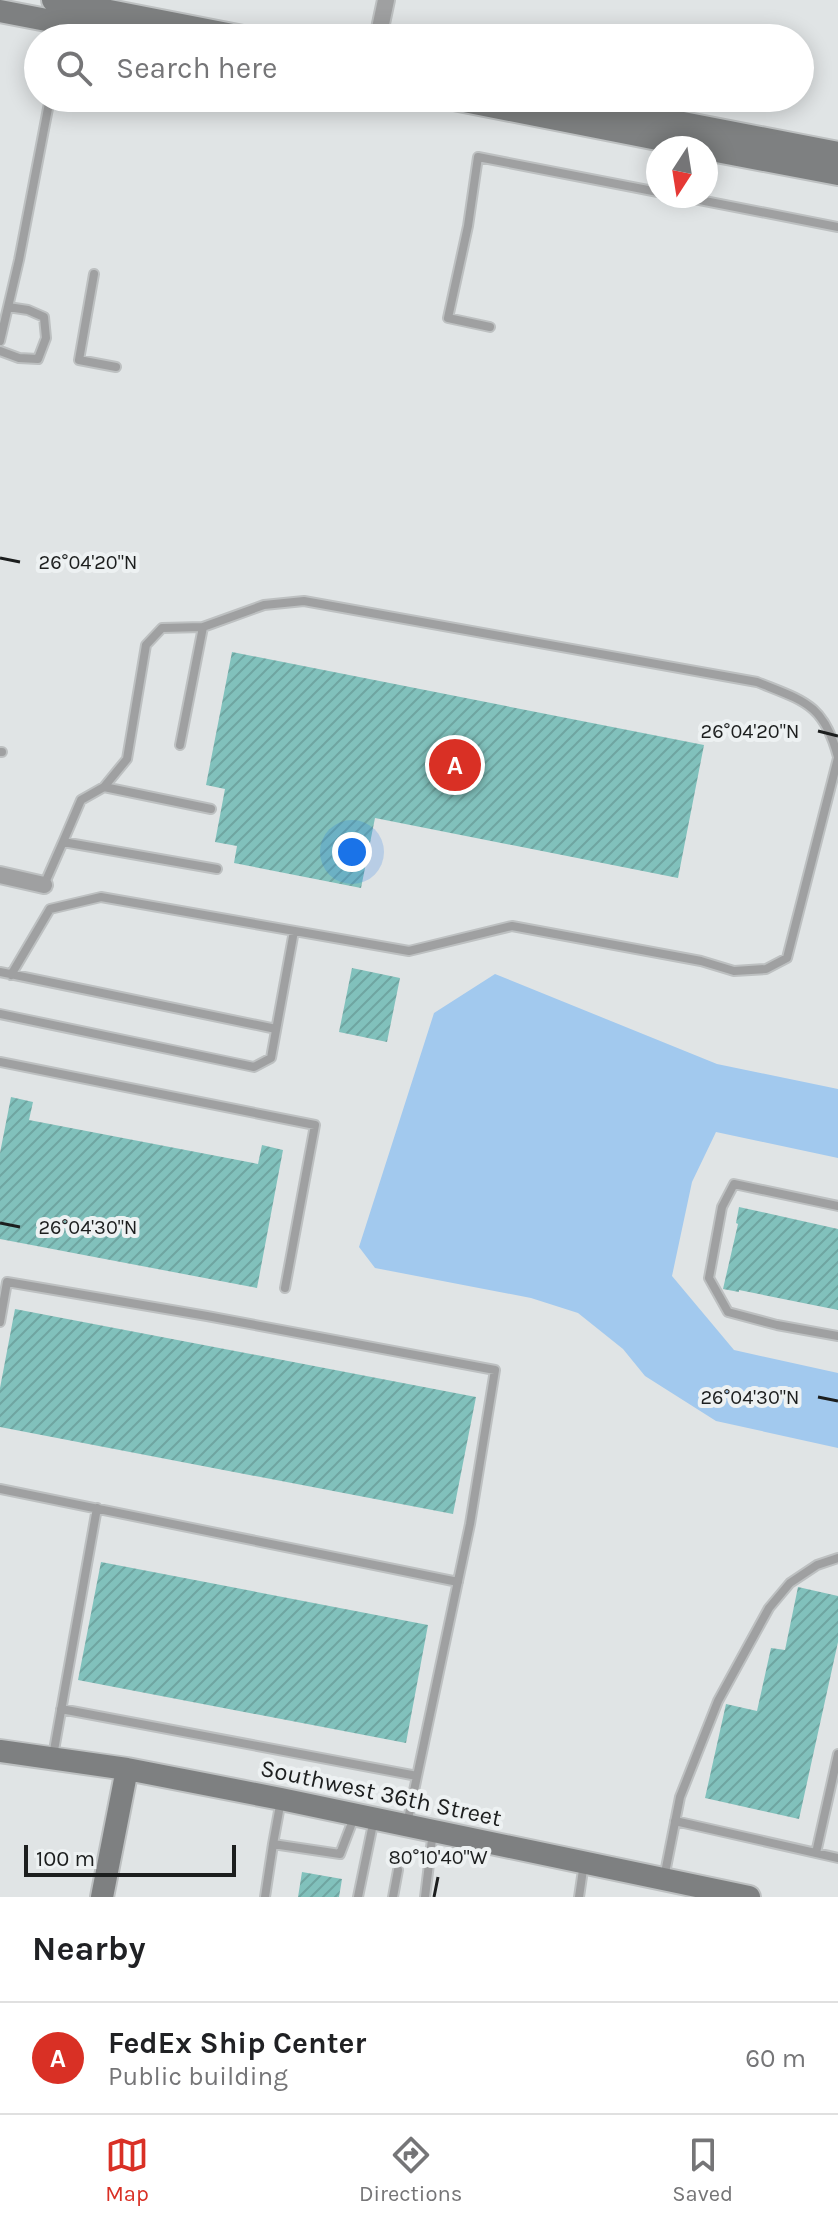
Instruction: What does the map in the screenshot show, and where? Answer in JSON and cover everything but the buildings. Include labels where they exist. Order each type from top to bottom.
[{"type":"street","points":[[0,11],[6,5],[24,0]]},
{"type":"street","points":[[53,0],[176,24]]},
{"type":"street","points":[[381,24],[386,0]]},
{"type":"street","points":[[0,11],[67,24]]},
{"type":"street","points":[[538,112],[649,136]]},
{"type":"street","points":[[626,112],[838,153]]},
{"type":"street","points":[[718,151],[838,174]]},
{"type":"street","points":[[0,875],[44,885]]},
{"type":"street","name":"Southwest 36th Street","points":[[0,1751],[127,1769],[281,1799],[749,1897]]},
{"type":"street","points":[[102,1897],[127,1769]]},
{"type":"lane","points":[[0,341],[47,112]]},
{"type":"lane","points":[[490,327],[448,318],[468,226],[478,157],[646,190]]},
{"type":"lane","points":[[718,204],[838,227]]},
{"type":"lane","points":[[94,274],[79,360],[116,367]]},
{"type":"lane","points":[[0,351],[19,358],[38,359],[46,338],[44,317],[28,310],[8,307]]},
{"type":"lane","points":[[11,975],[50,909],[101,897],[409,951],[512,926],[701,961],[734,971],[766,969],[787,958],[838,757],[831,729],[807,703],[757,682],[304,601],[264,605],[203,627],[162,628],[146,645],[127,759],[104,787],[81,800],[44,885]]},
{"type":"lane","points":[[180,745],[203,627]]},
{"type":"lane","points":[[104,787],[211,809]]},
{"type":"lane","points":[[63,842],[217,869]]},
{"type":"lane","points":[[0,1014],[254,1067],[271,1058],[294,931]]},
{"type":"lane","points":[[0,972],[276,1029]]},
{"type":"lane","points":[[0,1062],[315,1125],[285,1288]]},
{"type":"lane","points":[[838,1206],[734,1184],[722,1207],[709,1278],[728,1312],[838,1336]]},
{"type":"lane","points":[[0,1322],[7,1282],[495,1370],[458,1582],[406,1825]]},
{"type":"lane","points":[[0,1489],[458,1582]]},
{"type":"lane","points":[[52,1759],[97,1508]]},
{"type":"lane","points":[[664,1879],[680,1797],[718,1701],[769,1608],[790,1583],[817,1565],[838,1558]]},
{"type":"lane","points":[[61,1709],[417,1776]]},
{"type":"lane","points":[[816,1853],[838,1754]]},
{"type":"lane","points":[[265,1897],[281,1799]]},
{"type":"lane","points":[[273,1844],[340,1854],[364,1816]]},
{"type":"lane","points":[[358,1897],[364,1816]]},
{"type":"lane","points":[[675,1821],[838,1858]]},
{"type":"lane","points":[[425,1897],[433,1831]]},
{"type":"lane","points":[[579,1897],[585,1862]]},
{"type":"lane","points":[[393,1897],[398,1870]]},
{"type":"water","points":[[495,974],[717,1064],[838,1089],[838,1158],[716,1132],[692,1182],[672,1276],[734,1350],[838,1373],[838,1448],[716,1421],[645,1376],[623,1349],[578,1313],[531,1298],[375,1268],[359,1247],[434,1013]]},
{"type":"place","name":"FedEx Ship Center","points":[[455,765]]}]
